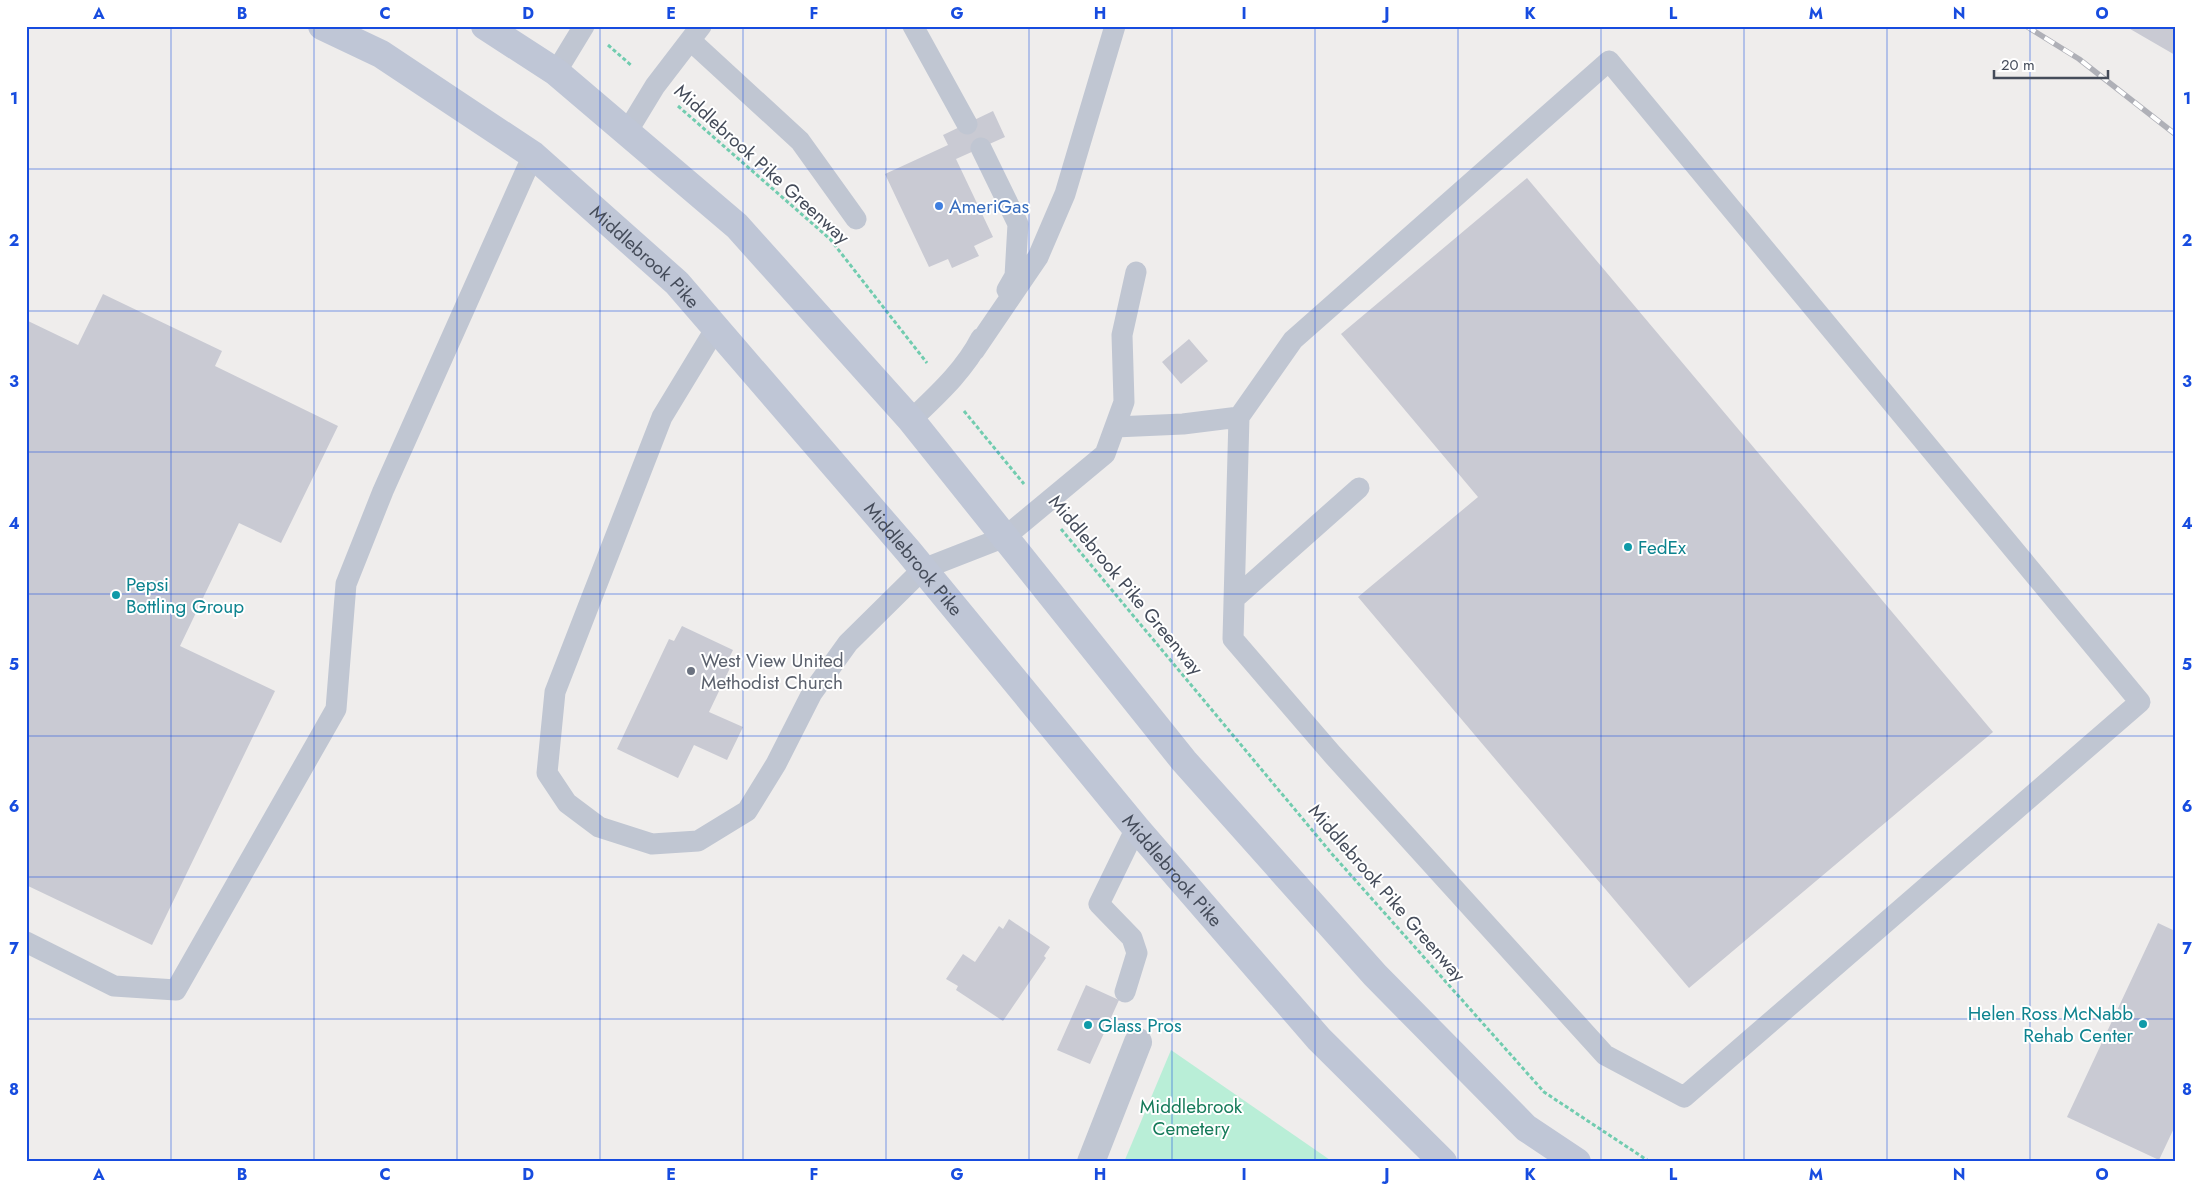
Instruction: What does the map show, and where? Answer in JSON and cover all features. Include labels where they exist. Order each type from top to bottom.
[{"type":"main road","name":"Middlebrook Pike","points":[[322,26],[381,54],[533,155],[677,283],[923,569],[1136,828],[1318,1039],[1443,1162]]},
{"type":"main road","points":[[485,26],[556,72],[737,226],[911,420],[1184,761],[1375,975],[1526,1128],[1577,1162]]},
{"type":"street","points":[[1091,1162],[1138,1042]]},
{"type":"lane","points":[[914,26],[967,124]]},
{"type":"lane","points":[[911,420],[946,387],[974,351],[1038,257],[1065,194],[1115,26]]},
{"type":"lane","points":[[556,72],[583,27]]},
{"type":"lane","points":[[627,132],[655,86],[695,33],[800,141],[856,219]]},
{"type":"lane","points":[[1608,61],[2140,702],[1684,1097],[1605,1055],[1338,761],[1233,639],[1239,417],[1293,340],[1608,61]]},
{"type":"lane","points":[[974,351],[1015,276],[1018,224],[982,148]]},
{"type":"lane","points":[[26,942],[114,986],[176,990],[336,709],[346,584],[383,491],[533,155]]},
{"type":"lane","points":[[716,328],[662,417],[556,692],[547,773],[566,803],[599,827],[652,844],[698,841],[747,811],[776,764],[812,693],[848,643],[923,569],[1005,537],[1105,454],[1124,402],[1122,335],[1136,272]]},
{"type":"lane","points":[[1115,427],[1183,424],[1239,417]]},
{"type":"lane","points":[[1234,598],[1359,488]]},
{"type":"lane","points":[[1125,992],[1138,953],[1132,938],[1099,904],[1136,828]]},
{"type":"path","name":"Middlebrook Pike Greenway","points":[[583,27],[605,42],[830,239],[1042,506],[1332,854],[1544,1092],[1650,1162]]},
{"type":"green space","name":"Middlebrook Cemetery","points":[[1171,1050],[1333,1162],[1124,1162]]},
{"type":"building","points":[[2125,26],[2175,26],[2175,55]]},
{"type":"building","name":"AmeriGas","points":[[993,111],[1005,137],[956,159],[993,237],[974,246],[979,256],[952,268],[948,259],[929,267],[885,174],[948,145],[943,135]]},
{"type":"building","name":"FedEx","points":[[1527,178],[1993,732],[1689,988],[1358,597],[1478,497],[1341,334]]},
{"type":"building","name":"Pepsi Bottling Group","points":[[103,294],[222,351],[215,366],[338,426],[281,543],[239,523],[180,646],[275,691],[152,945],[26,885],[26,320],[78,345]]},
{"type":"building","points":[[1189,339],[1208,361],[1181,384],[1162,362]]},
{"type":"building","points":[[682,626],[733,650],[725,666],[730,668],[709,712],[743,727],[727,760],[694,745],[678,778],[617,749],[669,639],[674,641]]},
{"type":"building","points":[[1009,919],[1050,947],[1044,956],[1046,958],[1003,1021],[956,990],[958,986],[946,979],[963,954],[975,962],[999,926],[1003,929]]},
{"type":"building","name":"Helen Ross McNabb Rehab Center","points":[[2158,923],[2175,931],[2175,1126],[2159,1160],[2067,1117]]},
{"type":"building","name":"Glass Pros","points":[[1086,985],[1119,1000],[1090,1064],[1057,1050]]},
{"type":"railway","points":[[2026,26],[2079,59],[2175,134]]},
{"type":"place","name":"AmeriGas","points":[[939,206]]},
{"type":"place","name":"FedEx","points":[[1628,547]]},
{"type":"place","name":"Pepsi Bottling Group","points":[[116,595]]},
{"type":"place","name":"West View United Methodist Church","points":[[691,671]]},
{"type":"place","name":"Helen Ross McNabb Rehab Center","points":[[2143,1024]]},
{"type":"place","name":"Glass Pros","points":[[1088,1025]]}]
